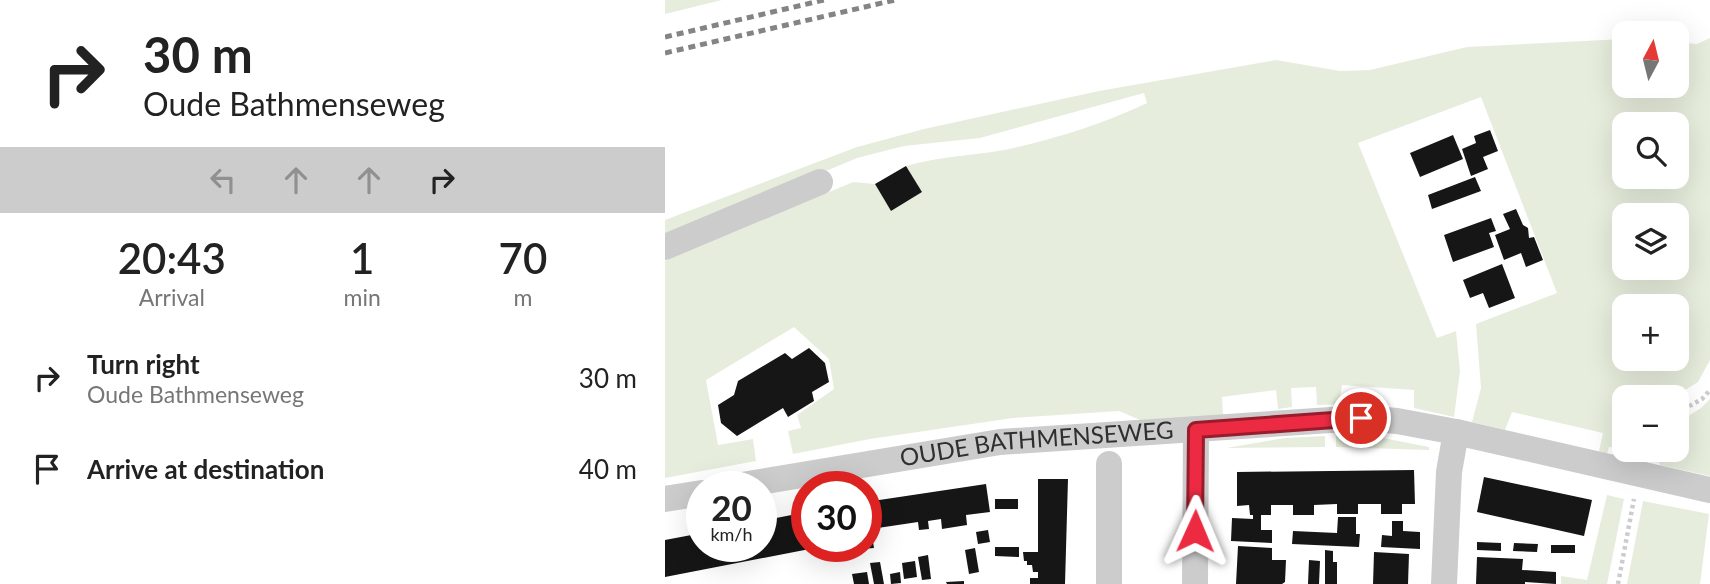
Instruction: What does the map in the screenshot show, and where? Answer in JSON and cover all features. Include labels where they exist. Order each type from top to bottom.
[{"type":"street","points":[[665,247],[820,182]]},
{"type":"street","name":"OUDE BATHMENSEWEG","points":[[777,479],[1000,442],[1361,418],[1397,421],[1456,432],[1710,490]]},
{"type":"street","points":[[1195,584],[1196,430]]},
{"type":"street","points":[[1444,584],[1449,472],[1456,432]]},
{"type":"street","points":[[1109,464],[1109,584]]},
{"type":"street","points":[[665,499],[686,496]]},
{"type":"path","points":[[1689,406],[1702,400],[1710,390]]},
{"type":"path","points":[[1618,584],[1640,473]]},
{"type":"green space","points":[[665,0],[722,0],[665,14]]},
{"type":"green space","points":[[1710,38],[1710,360],[1698,382],[1689,388],[1689,385],[1612,385],[1612,447],[1609,447],[1607,454],[1599,451],[1603,433],[1512,412],[1505,430],[1472,422],[1481,388],[1476,324],[1557,293],[1481,97],[1358,143],[1437,338],[1456,331],[1460,371],[1454,417],[1414,408],[1414,390],[1342,385],[1339,404],[1317,405],[1316,387],[1291,388],[1292,407],[1278,409],[1276,390],[1222,397],[1223,416],[1140,420],[1119,411],[1013,418],[870,439],[793,454],[788,431],[801,428],[797,415],[834,389],[829,359],[794,327],[706,380],[718,445],[753,439],[756,461],[702,471],[686,471],[686,474],[665,478],[665,261],[853,182],[875,184],[891,211],[922,192],[906,166],[1034,143],[1100,123],[1147,103],[1144,93],[980,138],[904,146],[857,158],[665,239],[665,220],[857,147],[924,129],[1099,91],[1276,60],[1340,71],[1370,70],[1467,47],[1612,40],[1612,98],[1689,98],[1689,43],[1697,44]]},
{"type":"green space","points":[[1710,399],[1710,476],[1660,465],[1659,462],[1689,462],[1689,416]]},
{"type":"green space","points":[[1325,436],[1325,447],[1226,448],[1285,438]]},
{"type":"green space","points":[[1336,436],[1378,437],[1429,447],[1429,450],[1336,447]]},
{"type":"green space","points":[[1607,495],[1624,499],[1607,584],[1561,584],[1561,576],[1587,580]]},
{"type":"green space","points":[[1643,501],[1709,514],[1700,584],[1627,584]]},
{"type":"building","points":[[1490,130],[1498,151],[1483,157],[1488,169],[1471,176],[1462,149],[1476,143],[1474,136]]},
{"type":"building","points":[[1453,135],[1463,159],[1420,177],[1410,153]]},
{"type":"building","points":[[906,166],[922,192],[891,211],[875,184]]},
{"type":"building","points":[[1475,177],[1481,191],[1432,209],[1428,195]]},
{"type":"building","points":[[1516,209],[1523,225],[1528,228],[1529,238],[1534,237],[1543,260],[1526,267],[1521,253],[1504,260],[1495,235],[1510,229],[1503,214]]},
{"type":"building","points":[[1491,218],[1496,231],[1489,233],[1494,247],[1453,262],[1444,235]]},
{"type":"building","points":[[1502,264],[1515,298],[1489,308],[1483,293],[1470,298],[1463,280]]},
{"type":"building","points":[[809,348],[825,363],[829,382],[812,392],[814,401],[788,417],[783,408],[737,436],[721,423],[718,405],[734,395],[738,381],[785,353],[792,359]]},
{"type":"building","points":[[1414,470],[1415,504],[1402,504],[1402,514],[1381,514],[1381,504],[1358,504],[1358,514],[1337,514],[1337,504],[1314,505],[1314,515],[1293,515],[1293,505],[1271,505],[1271,515],[1261,515],[1261,530],[1272,530],[1272,543],[1231,541],[1232,518],[1253,519],[1249,505],[1237,506],[1237,472]]},
{"type":"building","points":[[1484,477],[1592,500],[1584,536],[1477,512]]},
{"type":"building","points":[[1038,479],[1068,479],[1065,584],[1030,584],[1030,578],[1038,578],[1038,572],[1033,572],[1032,565],[1027,565],[1027,561],[1024,561],[1023,552],[1038,552]]},
{"type":"building","points":[[986,484],[990,512],[966,515],[967,525],[942,529],[941,519],[928,521],[929,529],[919,530],[918,522],[882,527],[882,500]]},
{"type":"building","points":[[995,499],[1018,499],[1018,509],[995,509]]},
{"type":"building","points":[[791,515],[791,553],[777,555],[777,518]]},
{"type":"building","points":[[1338,517],[1356,517],[1356,534],[1360,534],[1359,547],[1292,544],[1293,531],[1337,533]]},
{"type":"building","points":[[1392,521],[1403,521],[1403,531],[1420,532],[1420,549],[1381,547],[1382,535],[1392,536]]},
{"type":"building","points":[[988,530],[990,542],[978,544],[976,532]]},
{"type":"building","points":[[686,536],[686,562],[742,562],[665,577],[665,540]]},
{"type":"building","points":[[1477,542],[1501,543],[1501,551],[1477,550]]},
{"type":"building","points":[[1514,543],[1538,544],[1537,552],[1513,551]]},
{"type":"building","points":[[1551,545],[1575,545],[1575,553],[1551,553]]},
{"type":"building","points":[[1238,546],[1272,548],[1272,560],[1286,560],[1285,582],[1236,584]]},
{"type":"building","points":[[995,547],[1019,547],[1019,557],[995,556]]},
{"type":"building","points":[[975,548],[979,572],[969,574],[965,550]]},
{"type":"building","points":[[1325,550],[1333,551],[1333,562],[1337,562],[1337,584],[1325,584]]},
{"type":"building","points":[[1374,552],[1409,554],[1408,584],[1373,584]]},
{"type":"building","points":[[928,555],[931,579],[922,580],[918,557]]},
{"type":"building","points":[[1477,557],[1523,559],[1522,570],[1556,572],[1556,584],[1476,584]]},
{"type":"building","points":[[1309,560],[1320,561],[1319,584],[1308,584]]},
{"type":"building","points":[[915,561],[917,577],[904,579],[902,563]]},
{"type":"building","points":[[880,562],[884,584],[874,584],[870,563]]},
{"type":"building","points":[[867,572],[869,584],[854,584],[852,574]]},
{"type":"building","points":[[900,572],[901,583],[891,584],[890,574]]},
{"type":"building","points":[[964,581],[964,584],[946,582]]},
{"type":"railway","points":[[665,37],[824,0]]},
{"type":"railway","points":[[665,53],[895,0]]},
{"type":"route","points":[[1195,531],[1196,430],[1361,418]]}]
